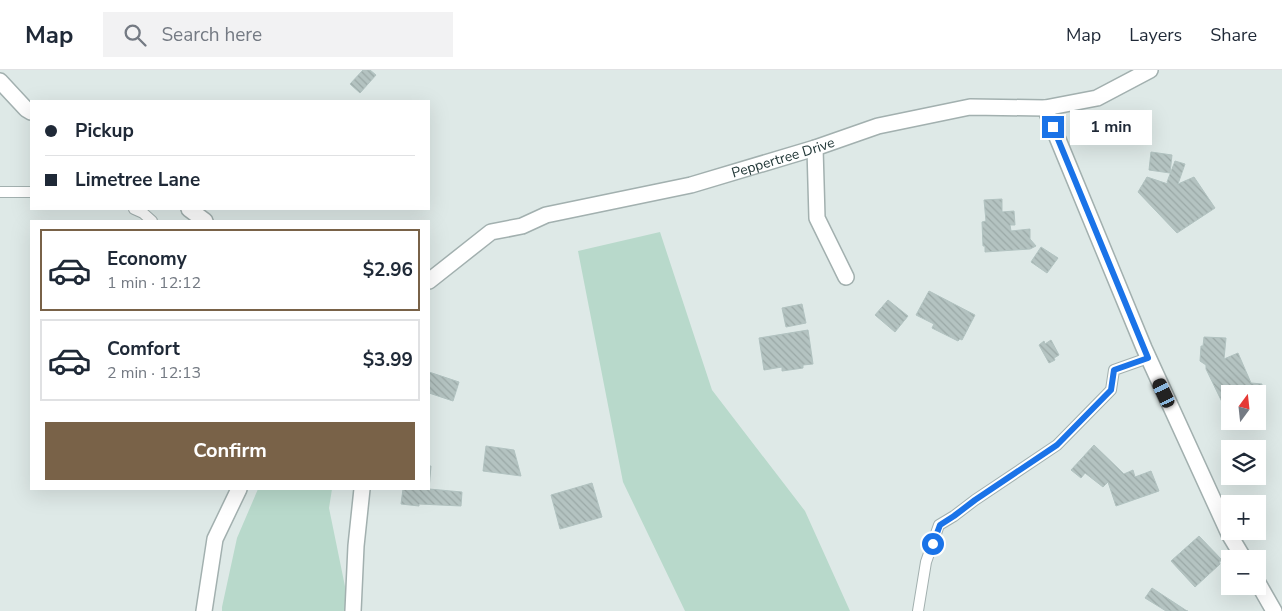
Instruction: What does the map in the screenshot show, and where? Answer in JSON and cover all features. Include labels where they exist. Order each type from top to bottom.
[{"type":"street","name":"Peppertree Drive","points":[[430,280],[491,232],[522,226],[546,215],[691,185],[815,148],[878,126],[970,106],[1045,108],[1097,98],[1150,70]]},
{"type":"street","points":[[0,81],[30,111]]},
{"type":"street","points":[[1045,108],[1148,358],[1229,534],[1239,550]]},
{"type":"street","points":[[815,148],[818,218],[846,277]]},
{"type":"street","points":[[204,611],[215,539],[239,490]]},
{"type":"street","points":[[353,611],[356,546],[362,490]]},
{"type":"street","points":[[1265,595],[1274,611]]},
{"type":"lane","points":[[0,192],[30,192]]},
{"type":"lane","points":[[136,210],[151,220]]},
{"type":"lane","points":[[918,611],[926,562],[940,525],[1057,445],[1111,390],[1114,370],[1148,358]]},
{"type":"green space","points":[[660,232],[712,390],[805,511],[850,611],[685,611],[623,482],[578,251]]},
{"type":"green space","points":[[258,490],[332,490],[329,508],[350,611],[222,611],[237,538]]},
{"type":"building","points":[[363,70],[370,70],[376,75],[360,93],[350,84]]},
{"type":"building","points":[[1151,152],[1172,155],[1170,173],[1149,170]]},
{"type":"building","points":[[1175,161],[1185,164],[1178,184],[1194,177],[1215,208],[1177,233],[1138,192],[1147,177],[1168,184],[1167,182]]},
{"type":"building","points":[[1002,199],[1002,212],[1014,211],[1015,225],[1010,225],[1011,231],[1030,229],[1030,239],[1036,246],[1030,249],[985,252],[982,222],[986,221],[984,200]]},
{"type":"building","points":[[1041,247],[1058,258],[1047,273],[1031,262]]},
{"type":"building","points":[[929,291],[975,315],[962,340],[958,341],[932,328],[934,324],[916,315]]},
{"type":"building","points":[[888,300],[908,316],[895,332],[875,315]]},
{"type":"building","points":[[802,304],[806,323],[786,327],[782,308]]},
{"type":"building","points":[[808,330],[813,364],[803,365],[803,368],[782,371],[782,367],[764,370],[759,338]]},
{"type":"building","points":[[1204,337],[1226,338],[1224,359],[1238,353],[1251,383],[1262,385],[1221,385],[1221,400],[1206,369],[1206,365],[1200,361],[1201,346],[1203,346]]},
{"type":"building","points":[[1051,340],[1059,355],[1049,363],[1039,345],[1044,341],[1045,344]]},
{"type":"building","points":[[430,372],[459,382],[453,401],[430,393]]},
{"type":"building","points":[[1094,445],[1124,474],[1133,470],[1135,477],[1151,471],[1159,491],[1116,506],[1108,482],[1103,487],[1085,473],[1081,478],[1071,470]]},
{"type":"building","points":[[486,446],[514,450],[521,476],[483,471]]},
{"type":"building","points":[[592,483],[602,517],[560,529],[551,495]]},
{"type":"building","points":[[430,489],[462,492],[461,506],[401,504],[403,490]]},
{"type":"building","points":[[1199,536],[1221,559],[1220,564],[1195,587],[1171,561]]},
{"type":"building","points":[[1152,588],[1187,611],[1166,611],[1145,598]]},
{"type":"route","points":[[933,544],[940,525],[1057,445],[1111,390],[1114,370],[1148,358],[1053,127]]}]
